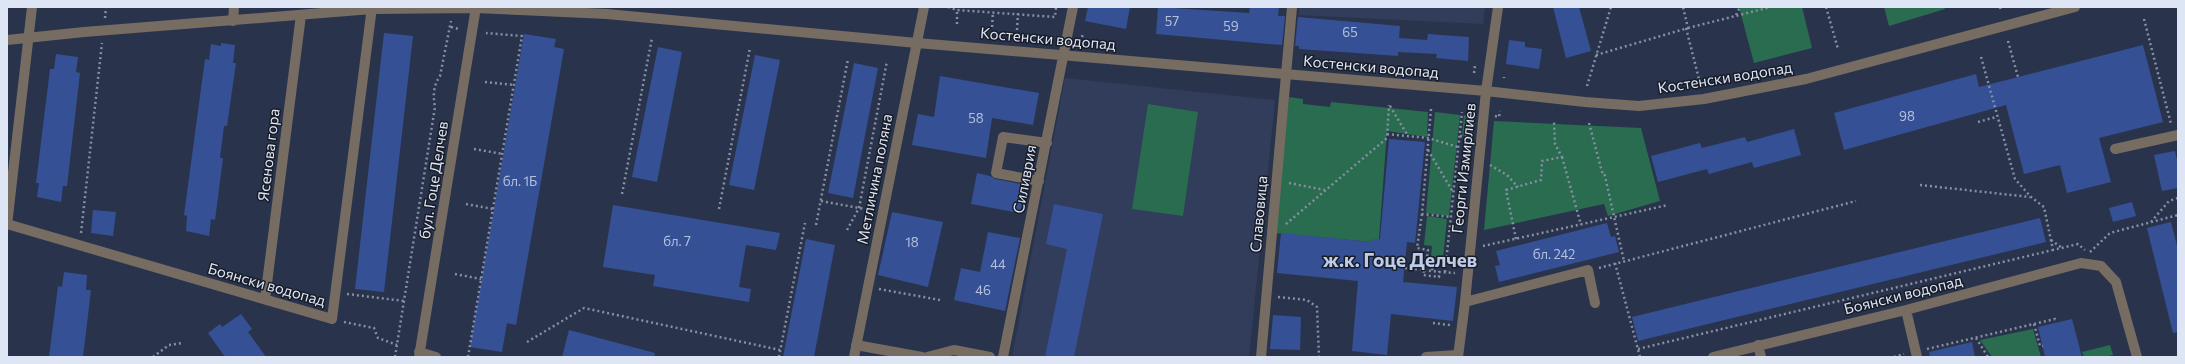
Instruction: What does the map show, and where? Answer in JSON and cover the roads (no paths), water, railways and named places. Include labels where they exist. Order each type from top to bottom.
[{"type":"street","points":[[7,224],[32,7]]},
{"type":"street","points":[[233,21],[234,7]]},
{"type":"street","name":"Костенски водопад","points":[[7,40],[104,30],[233,21],[372,8],[476,7],[584,13],[917,43],[1285,73],[1639,106],[1704,99],[1806,79],[2075,7]]},
{"type":"street","name":"бул. Гоце Делчев","points":[[419,354],[476,7]]},
{"type":"street","points":[[570,7],[584,13]]},
{"type":"street","name":"Метличина поляна","points":[[854,357],[924,7]]},
{"type":"street","name":"Силиврия","points":[[1003,357],[1073,7]]},
{"type":"street","name":"Славовица","points":[[1261,357],[1292,7]]},
{"type":"street","name":"Георги Измирлиев","points":[[1458,356],[1468,275],[1486,91],[1498,7]]},
{"type":"street","name":"Боянски водопад","points":[[7,224],[332,319],[372,8]]},
{"type":"street","name":"Ясенова гора","points":[[265,300],[301,15]]},
{"type":"street","points":[[2115,149],[2176,135]]},
{"type":"street","points":[[1039,181],[996,173],[1003,137],[1047,143]]},
{"type":"street","name":"Боянски водопад","points":[[1713,357],[1906,310],[2081,263],[2101,266],[2116,282],[2137,357]]},
{"type":"street","points":[[1465,302],[1588,270],[1595,303]]},
{"type":"street","points":[[1906,310],[1916,354]]},
{"type":"street","points":[[856,345],[922,357]]},
{"type":"street","points":[[1758,346],[1761,357]]},
{"type":"street","points":[[927,357],[954,350],[990,357]]},
{"type":"street","points":[[419,354],[436,357]]},
{"type":"street","points":[[1426,357],[1458,356]]},
{"type":"district","name":"ж.к. Гоце Делчев","points":[[1400,259]]}]
